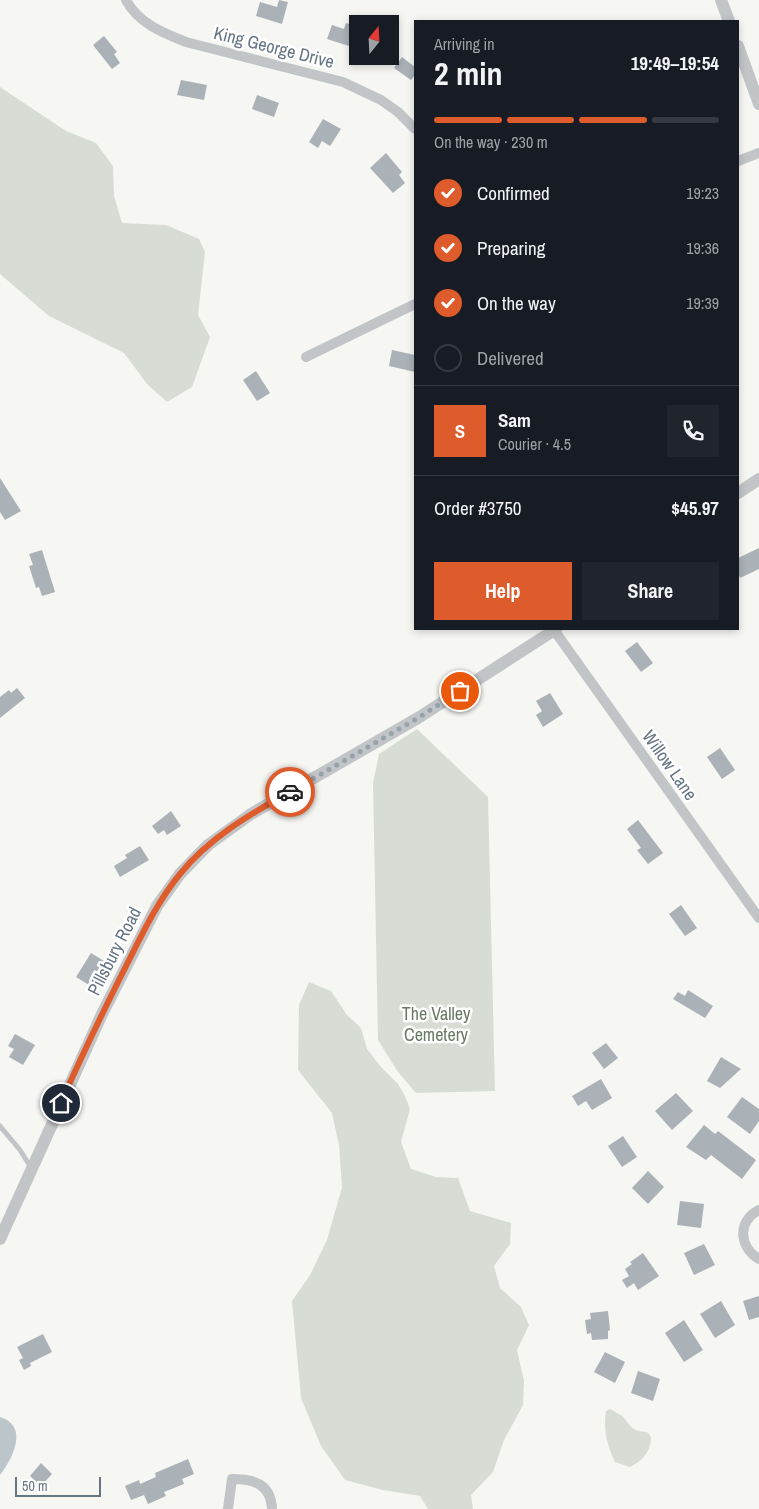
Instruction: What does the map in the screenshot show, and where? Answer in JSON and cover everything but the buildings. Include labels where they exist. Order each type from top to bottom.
[{"type":"street","name":"King George Drive","points":[[126,0],[130,8],[139,17],[162,32],[186,42],[344,82],[381,100],[398,112],[414,128]]},
{"type":"street","points":[[721,0],[728,20]]},
{"type":"street","points":[[739,49],[759,104]]},
{"type":"street","points":[[739,161],[759,153]]},
{"type":"street","points":[[306,357],[414,304]]},
{"type":"street","points":[[739,493],[759,479]]},
{"type":"street","name":"Pillsbury Road","points":[[0,1239],[68,1087],[138,942],[157,906],[180,874],[208,845],[252,814],[418,718],[553,630]]},
{"type":"street","name":"Willow Lane","points":[[556,630],[759,918]]},
{"type":"street","points":[[759,1210],[748,1218],[743,1232],[746,1247],[750,1254],[759,1259]]},
{"type":"street","points":[[228,1509],[232,1479],[252,1480],[260,1484],[267,1490],[271,1499],[272,1509]]},
{"type":"lane","points":[[0,1126],[20,1150],[32,1169]]},
{"type":"green space","points":[[0,87],[66,131],[96,143],[113,166],[114,196],[122,223],[166,225],[199,239],[205,252],[198,315],[210,337],[192,387],[167,402],[147,384],[124,353],[49,316],[0,274]]},
{"type":"green space","name":"The Valley Cemetery","points":[[417,729],[488,797],[495,1091],[416,1093],[398,1072],[378,1040],[373,783],[379,754]]},
{"type":"green space","points":[[309,982],[331,991],[347,1015],[361,1028],[367,1049],[398,1084],[405,1096],[410,1109],[401,1142],[411,1169],[436,1177],[458,1178],[470,1211],[511,1223],[510,1244],[494,1266],[500,1288],[521,1307],[529,1325],[517,1350],[524,1381],[523,1405],[504,1440],[493,1472],[471,1495],[473,1509],[428,1509],[420,1496],[383,1490],[345,1480],[321,1446],[301,1398],[292,1301],[310,1275],[327,1240],[342,1187],[339,1145],[332,1113],[298,1070],[299,1005]]},
{"type":"green space","points":[[610,1409],[623,1417],[633,1428],[638,1431],[647,1432],[651,1437],[648,1452],[630,1467],[615,1462],[610,1450],[605,1425],[606,1411]]},
{"type":"shaded area","points":[[0,1417],[9,1421],[14,1427],[16,1443],[10,1460],[0,1475]]},
{"type":"way so far","points":[[290,792],[418,718],[460,691]]},
{"type":"route","points":[[61,1103],[138,942],[157,906],[180,874],[208,845],[252,814],[290,792]]}]
